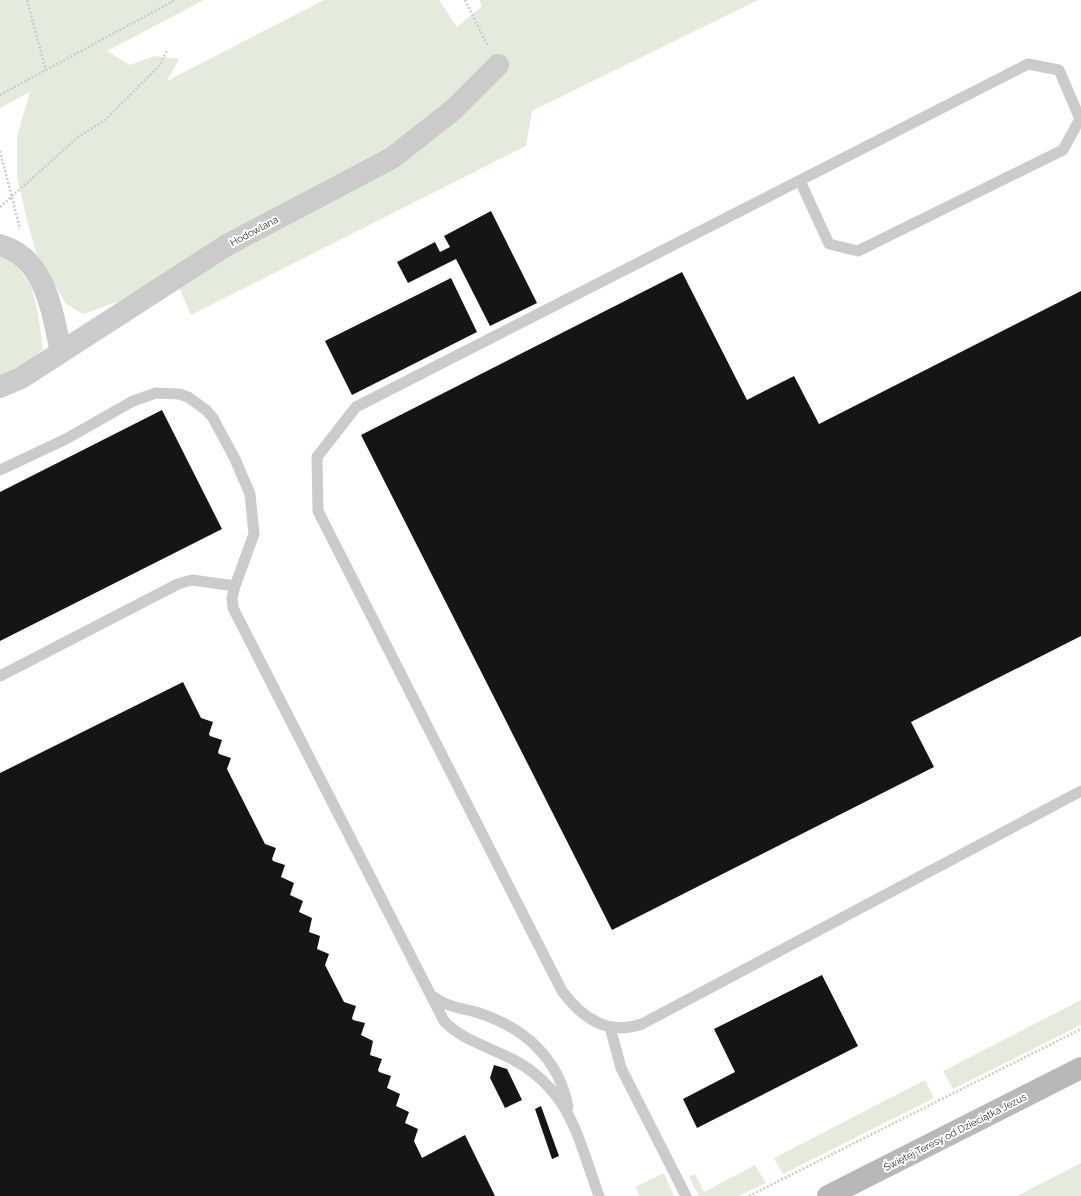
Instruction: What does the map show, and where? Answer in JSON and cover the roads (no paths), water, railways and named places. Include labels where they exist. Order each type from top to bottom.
[{"type":"street","name":"Hodowlana","points":[[0,387],[21,378],[227,245],[392,158],[452,110],[498,65]]},
{"type":"street","points":[[0,245],[18,254],[28,262],[42,282],[50,302],[61,352]]},
{"type":"street","name":"Świętej Teresy od Dzieciątka Jezus","points":[[828,1196],[1081,1068]]},
{"type":"lane","points":[[800,181],[829,244],[858,251],[1063,150],[1080,119],[1059,70],[1028,64],[356,407],[317,457],[318,511],[558,984],[572,1005],[584,1015],[603,1026],[628,1029],[642,1024],[1081,791]]},
{"type":"lane","points":[[0,470],[66,439],[133,401],[156,393],[179,394],[188,397],[214,418],[235,459],[250,494],[254,534],[234,586],[232,598],[233,608],[430,995],[444,1021],[454,1032],[524,1065],[541,1078],[557,1094],[569,1114]]},
{"type":"lane","points":[[0,676],[178,584],[192,580],[234,586]]},
{"type":"lane","points":[[430,995],[445,1004],[480,1013],[497,1020],[515,1030],[538,1047],[551,1063],[564,1089],[569,1114],[598,1193]]},
{"type":"lane","points":[[610,1027],[621,1068],[686,1196]]}]
